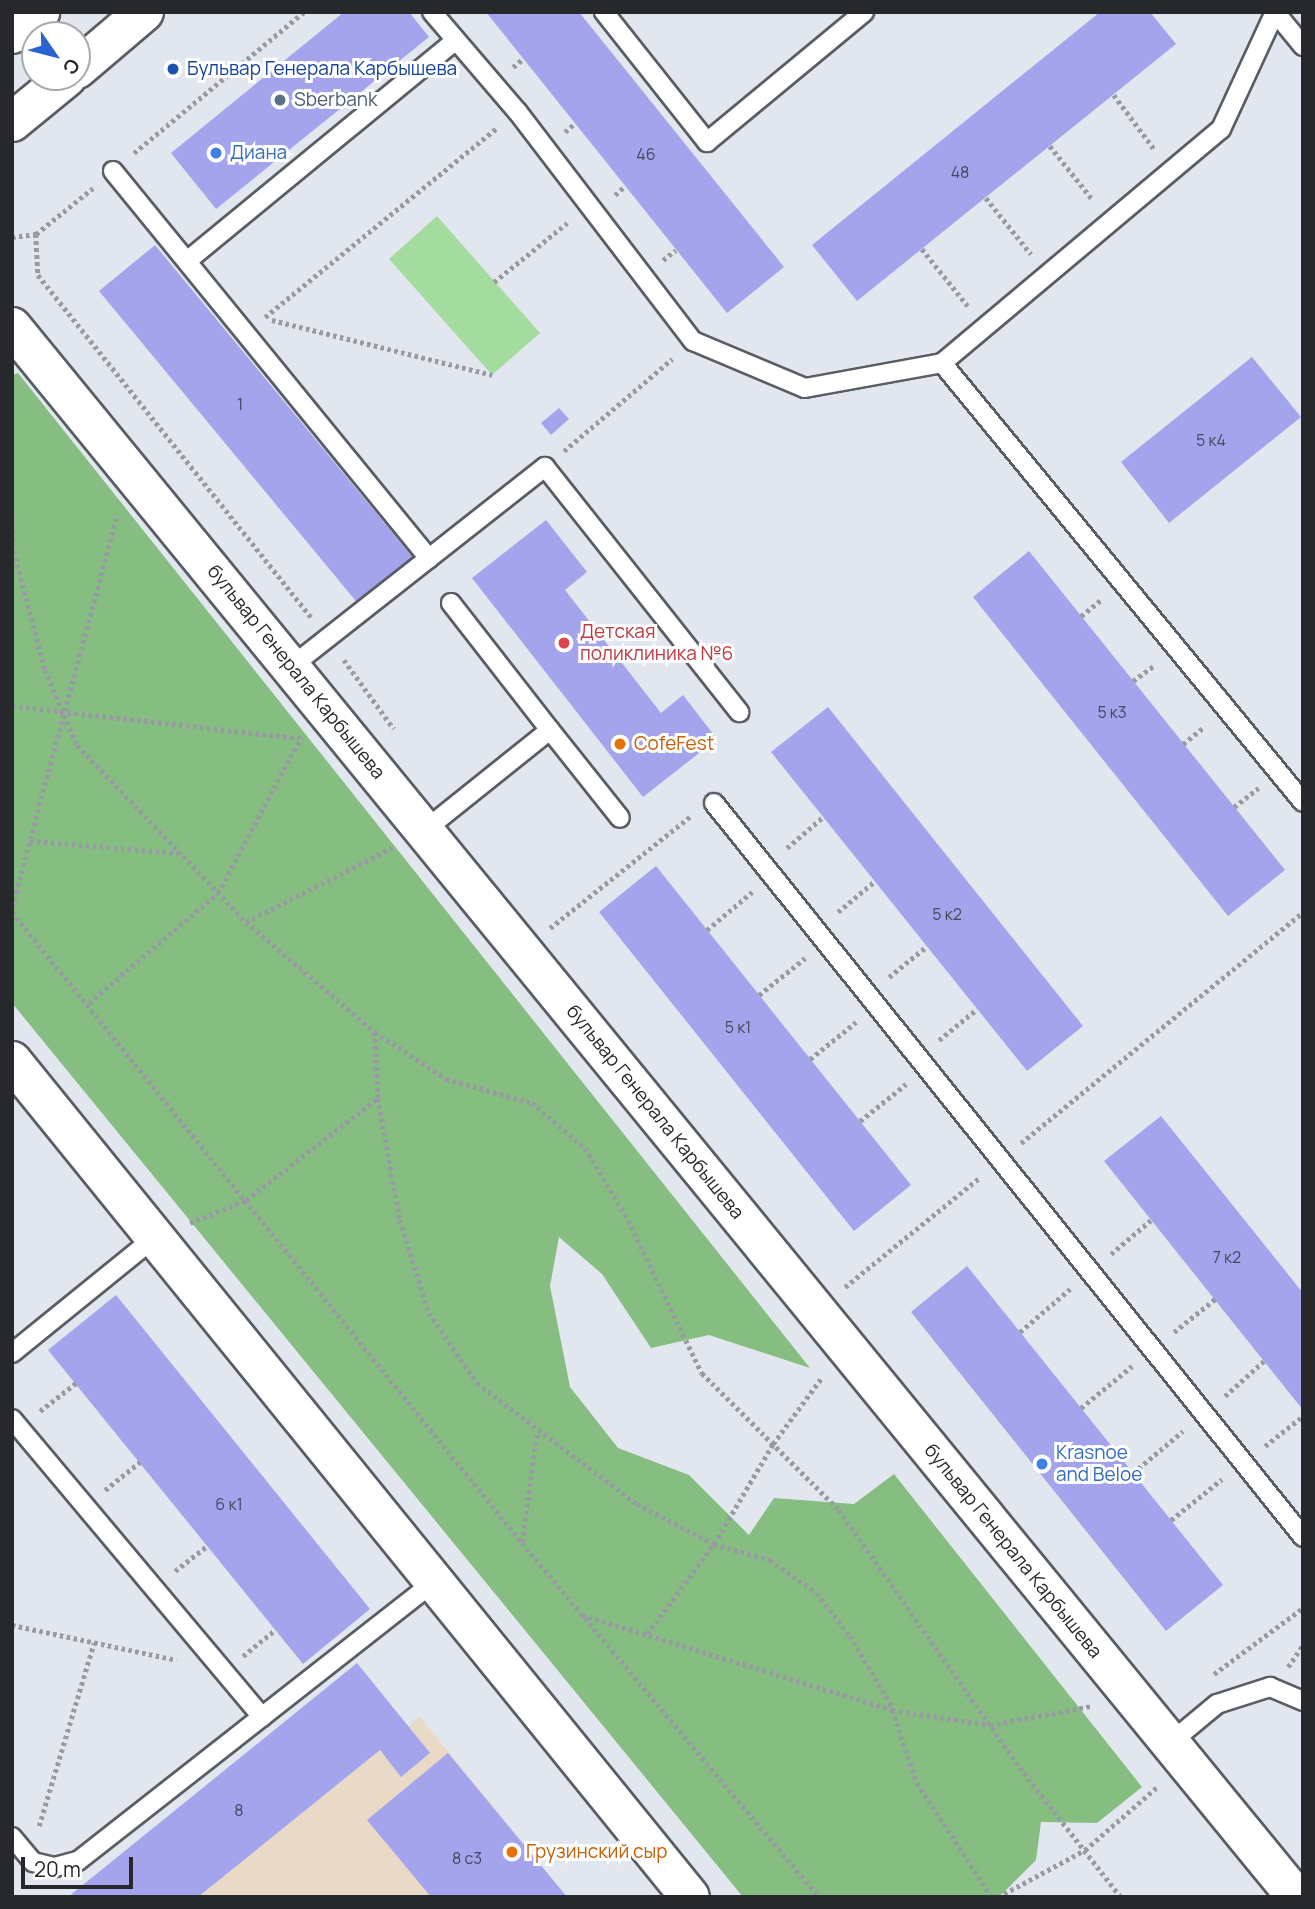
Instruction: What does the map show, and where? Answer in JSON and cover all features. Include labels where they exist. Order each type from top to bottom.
[{"type":"street","points":[[12,34],[40,12]]},
{"type":"street","points":[[91,57],[144,12]]},
{"type":"street","points":[[12,122],[50,91]]},
{"type":"street","name":"бульвар Генерала Карбышева","points":[[12,327],[292,666],[1296,1897]]},
{"type":"street","points":[[12,1061],[436,1580],[690,1897]]},
{"type":"lane","points":[[432,12],[517,111],[693,341],[805,388],[942,363],[1221,130],[1275,12],[1303,46]]},
{"type":"lane","points":[[604,12],[708,142],[864,12]]},
{"type":"lane","points":[[187,261],[456,40]]},
{"type":"lane","points":[[113,171],[429,558]]},
{"type":"lane","points":[[942,363],[1303,802]]},
{"type":"lane","points":[[292,666],[545,467],[739,712]]},
{"type":"lane","points":[[450,603],[620,818]]},
{"type":"lane","points":[[425,830],[550,730]]},
{"type":"lane","points":[[714,803],[1303,1537]]},
{"type":"lane","points":[[12,1353],[155,1237]]},
{"type":"lane","points":[[15,1424],[262,1717]]},
{"type":"lane","points":[[12,1837],[30,1857],[55,1867],[78,1861],[436,1580]]},
{"type":"lane","points":[[1178,1752],[1217,1704],[1269,1688],[1303,1701]]},
{"type":"path","points":[[12,237],[36,234],[304,12]]},
{"type":"path","points":[[1114,95],[1171,172]]},
{"type":"path","points":[[246,334],[517,111]]},
{"type":"path","points":[[1050,146],[1110,222]]},
{"type":"path","points":[[986,198],[1048,274]]},
{"type":"path","points":[[494,282],[589,205]]},
{"type":"path","points":[[922,250],[985,327]]},
{"type":"path","points":[[264,318],[492,375]]},
{"type":"path","points":[[545,467],[693,341]]},
{"type":"path","points":[[130,470],[12,909],[522,1543],[819,1897]]},
{"type":"path","points":[[12,509],[13,544],[45,670],[77,745],[246,922],[375,1031],[446,1079],[532,1104],[585,1148],[625,1214],[702,1373],[839,1510],[990,1725],[1121,1897]]},
{"type":"path","points":[[12,706],[64,715],[300,738]]},
{"type":"path","points":[[89,1003],[218,893],[300,738],[330,713]]},
{"type":"path","points":[[550,929],[696,811],[714,803]]},
{"type":"path","points":[[707,930],[823,817]]},
{"type":"path","points":[[246,922],[425,830]]},
{"type":"path","points":[[30,841],[180,853]]},
{"type":"path","points":[[759,995],[875,881]]},
{"type":"path","points":[[842,1290],[1303,912]]},
{"type":"path","points":[[810,1059],[927,946]]},
{"type":"path","points":[[860,1121],[976,1009]]},
{"type":"path","points":[[375,1031],[378,1098],[400,1220],[429,1313],[477,1383],[537,1432],[638,1504],[714,1544],[770,1560],[817,1593],[850,1636],[892,1710],[917,1783],[992,1897]]},
{"type":"path","points":[[155,1237],[246,1200],[378,1098]]},
{"type":"path","points":[[647,1634],[714,1544],[773,1444],[845,1345]]},
{"type":"path","points":[[15,1424],[76,1383]]},
{"type":"path","points":[[522,1543],[537,1432]]},
{"type":"path","points":[[85,1506],[140,1462]]},
{"type":"path","points":[[154,1588],[207,1546]]},
{"type":"path","points":[[1210,1677],[1303,1608]]},
{"type":"path","points":[[581,1614],[892,1710],[990,1725],[1070,1707],[1139,1705]]},
{"type":"path","points":[[12,1626],[223,1670],[275,1630]]},
{"type":"path","points":[[30,1857],[94,1643]]},
{"type":"path","points":[[998,1897],[1084,1850],[1178,1752]]},
{"type":"shaded area","points":[[419,1716],[567,1897],[198,1897],[408,1727]]},
{"type":"green space","points":[[437,216],[540,333],[492,375],[389,259]]},
{"type":"green space","points":[[18,373],[810,1368],[709,1335],[651,1348],[602,1274],[559,1237],[550,1286],[570,1387],[618,1448],[689,1475],[749,1535],[774,1498],[854,1504],[894,1474],[1142,1787],[1097,1823],[1041,1822],[1036,1860],[999,1897],[743,1897],[12,1003],[12,375]]},
{"type":"building","points":[[344,12],[409,12],[429,37],[216,209],[171,153]]},
{"type":"building","points":[[486,12],[579,12],[784,267],[727,313]]},
{"type":"building","points":[[1100,12],[1150,12],[1176,44],[857,301],[812,245]]},
{"type":"building","points":[[155,245],[415,560],[360,606],[99,291]]},
{"type":"building","points":[[1252,357],[1301,417],[1169,523],[1121,462]]},
{"type":"building","points":[[559,408],[569,419],[551,435],[541,423]]},
{"type":"building","name":"Детская поликлиника №6","points":[[546,520],[587,572],[565,590],[661,713],[683,695],[717,739],[643,797],[472,578]]},
{"type":"building","points":[[1029,551],[1285,870],[1228,916],[973,597]]},
{"type":"building","points":[[828,707],[1083,1026],[1027,1071],[771,752]]},
{"type":"building","points":[[656,866],[911,1185],[854,1231],[599,912]]},
{"type":"building","points":[[1161,1116],[1303,1293],[1303,1410],[1104,1161]]},
{"type":"building","points":[[967,1266],[1223,1585],[1166,1631],[911,1312]]},
{"type":"building","points":[[116,1295],[370,1609],[303,1664],[48,1350]]},
{"type":"building","points":[[357,1663],[430,1753],[401,1777],[380,1750],[198,1897],[68,1897]]},
{"type":"building","points":[[448,1753],[567,1897],[431,1897],[367,1820]]},
{"type":"place","name":"Бульвар Генерала Карбышева","points":[[173,69]]},
{"type":"place","name":"Sberbank","points":[[280,100]]},
{"type":"place","name":"Диана","points":[[216,153]]},
{"type":"place","name":"Детская поликлиника №6","points":[[564,643]]},
{"type":"place","name":"CofeFest","points":[[620,744]]},
{"type":"place","name":"Krasnoe and Beloe","points":[[1042,1464]]},
{"type":"place","name":"Грузинский сыр","points":[[512,1852]]}]
